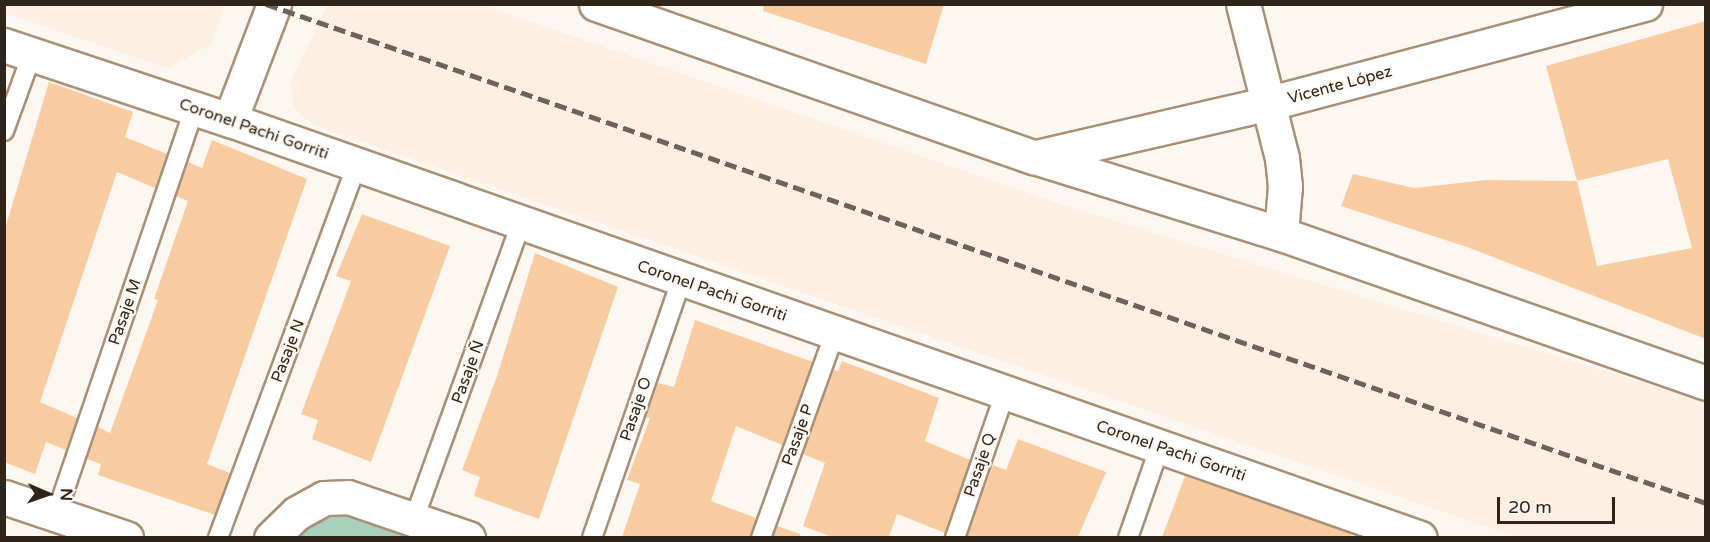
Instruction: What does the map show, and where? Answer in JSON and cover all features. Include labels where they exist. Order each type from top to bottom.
[{"type":"street","points":[[230,120],[274,4]]},
{"type":"street","points":[[596,4],[1034,157],[1281,234],[1706,383]]},
{"type":"street","points":[[1244,4],[1270,103],[1285,186],[1281,234]]},
{"type":"street","name":"Vicente López","points":[[1034,157],[1270,103],[1645,4]]},
{"type":"street","name":"Coronel Pachi Gorriti","points":[[18,49],[230,120],[681,281],[1420,537]]},
{"type":"street","points":[[4,496],[126,537]]},
{"type":"street","points":[[271,537],[297,513],[324,498],[348,497],[468,537]]},
{"type":"lane","points":[[4,131],[18,49]]},
{"type":"lane","name":"Pasaje M","points":[[56,515],[194,109]]},
{"type":"lane","name":"Pasaje N","points":[[218,537],[357,165]]},
{"type":"lane","name":"Pasaje Ñ","points":[[414,519],[521,224]]},
{"type":"lane","name":"Pasaje O","points":[[592,537],[681,281]]},
{"type":"lane","name":"Pasaje P","points":[[761,537],[835,333]]},
{"type":"lane","name":"Pasaje Q","points":[[955,537],[1005,393]]},
{"type":"lane","points":[[1128,537],[1160,446]]},
{"type":"shaded area","points":[[4,5],[224,5],[213,43],[167,68],[5,13]]},
{"type":"shaded area","points":[[328,5],[482,5],[1063,205],[1705,402],[1705,537],[1517,537],[313,125],[294,109],[291,81]]},
{"type":"green space","points":[[324,498],[468,538],[271,538]]},
{"type":"building","points":[[764,4],[944,4],[926,64],[763,11]]},
{"type":"building","points":[[1706,21],[1706,339],[1467,247],[1341,206],[1353,174],[1414,188],[1487,180],[1577,181],[1546,66]],"holes":[[[1668,159],[1692,248],[1597,266],[1577,181]]]},
{"type":"building","points":[[49,82],[133,112],[125,137],[167,154],[155,188],[117,172],[40,402],[77,418],[66,450],[46,442],[35,474],[4,462],[4,232]]},
{"type":"building","points":[[212,140],[307,179],[207,464],[230,473],[215,515],[98,475],[101,464],[87,459],[98,427],[110,433],[158,300],[154,299],[188,201],[176,196],[188,162],[202,168]]},
{"type":"building","points":[[362,214],[450,246],[371,462],[312,439],[318,420],[301,414],[351,281],[336,276]]},
{"type":"building","points":[[535,253],[618,287],[539,519],[474,496],[480,477],[462,470],[497,376]]},
{"type":"building","points":[[695,320],[813,362],[782,445],[736,426],[711,501],[756,518],[750,537],[622,537],[640,484],[627,480],[650,418],[646,417],[658,383],[674,387]]},
{"type":"building","points":[[842,361],[939,398],[925,441],[970,460],[945,533],[897,514],[889,537],[832,537],[803,526],[825,463],[803,454],[834,370],[838,371]]},
{"type":"building","points":[[1018,439],[1106,472],[1078,537],[967,537],[993,465],[1006,470]]},
{"type":"building","points":[[1185,476],[1349,533],[1353,537],[1162,537]]},
{"type":"building","points":[[777,526],[800,534],[800,537],[773,537]]},
{"type":"railway","points":[[266,4],[1706,503]]}]
